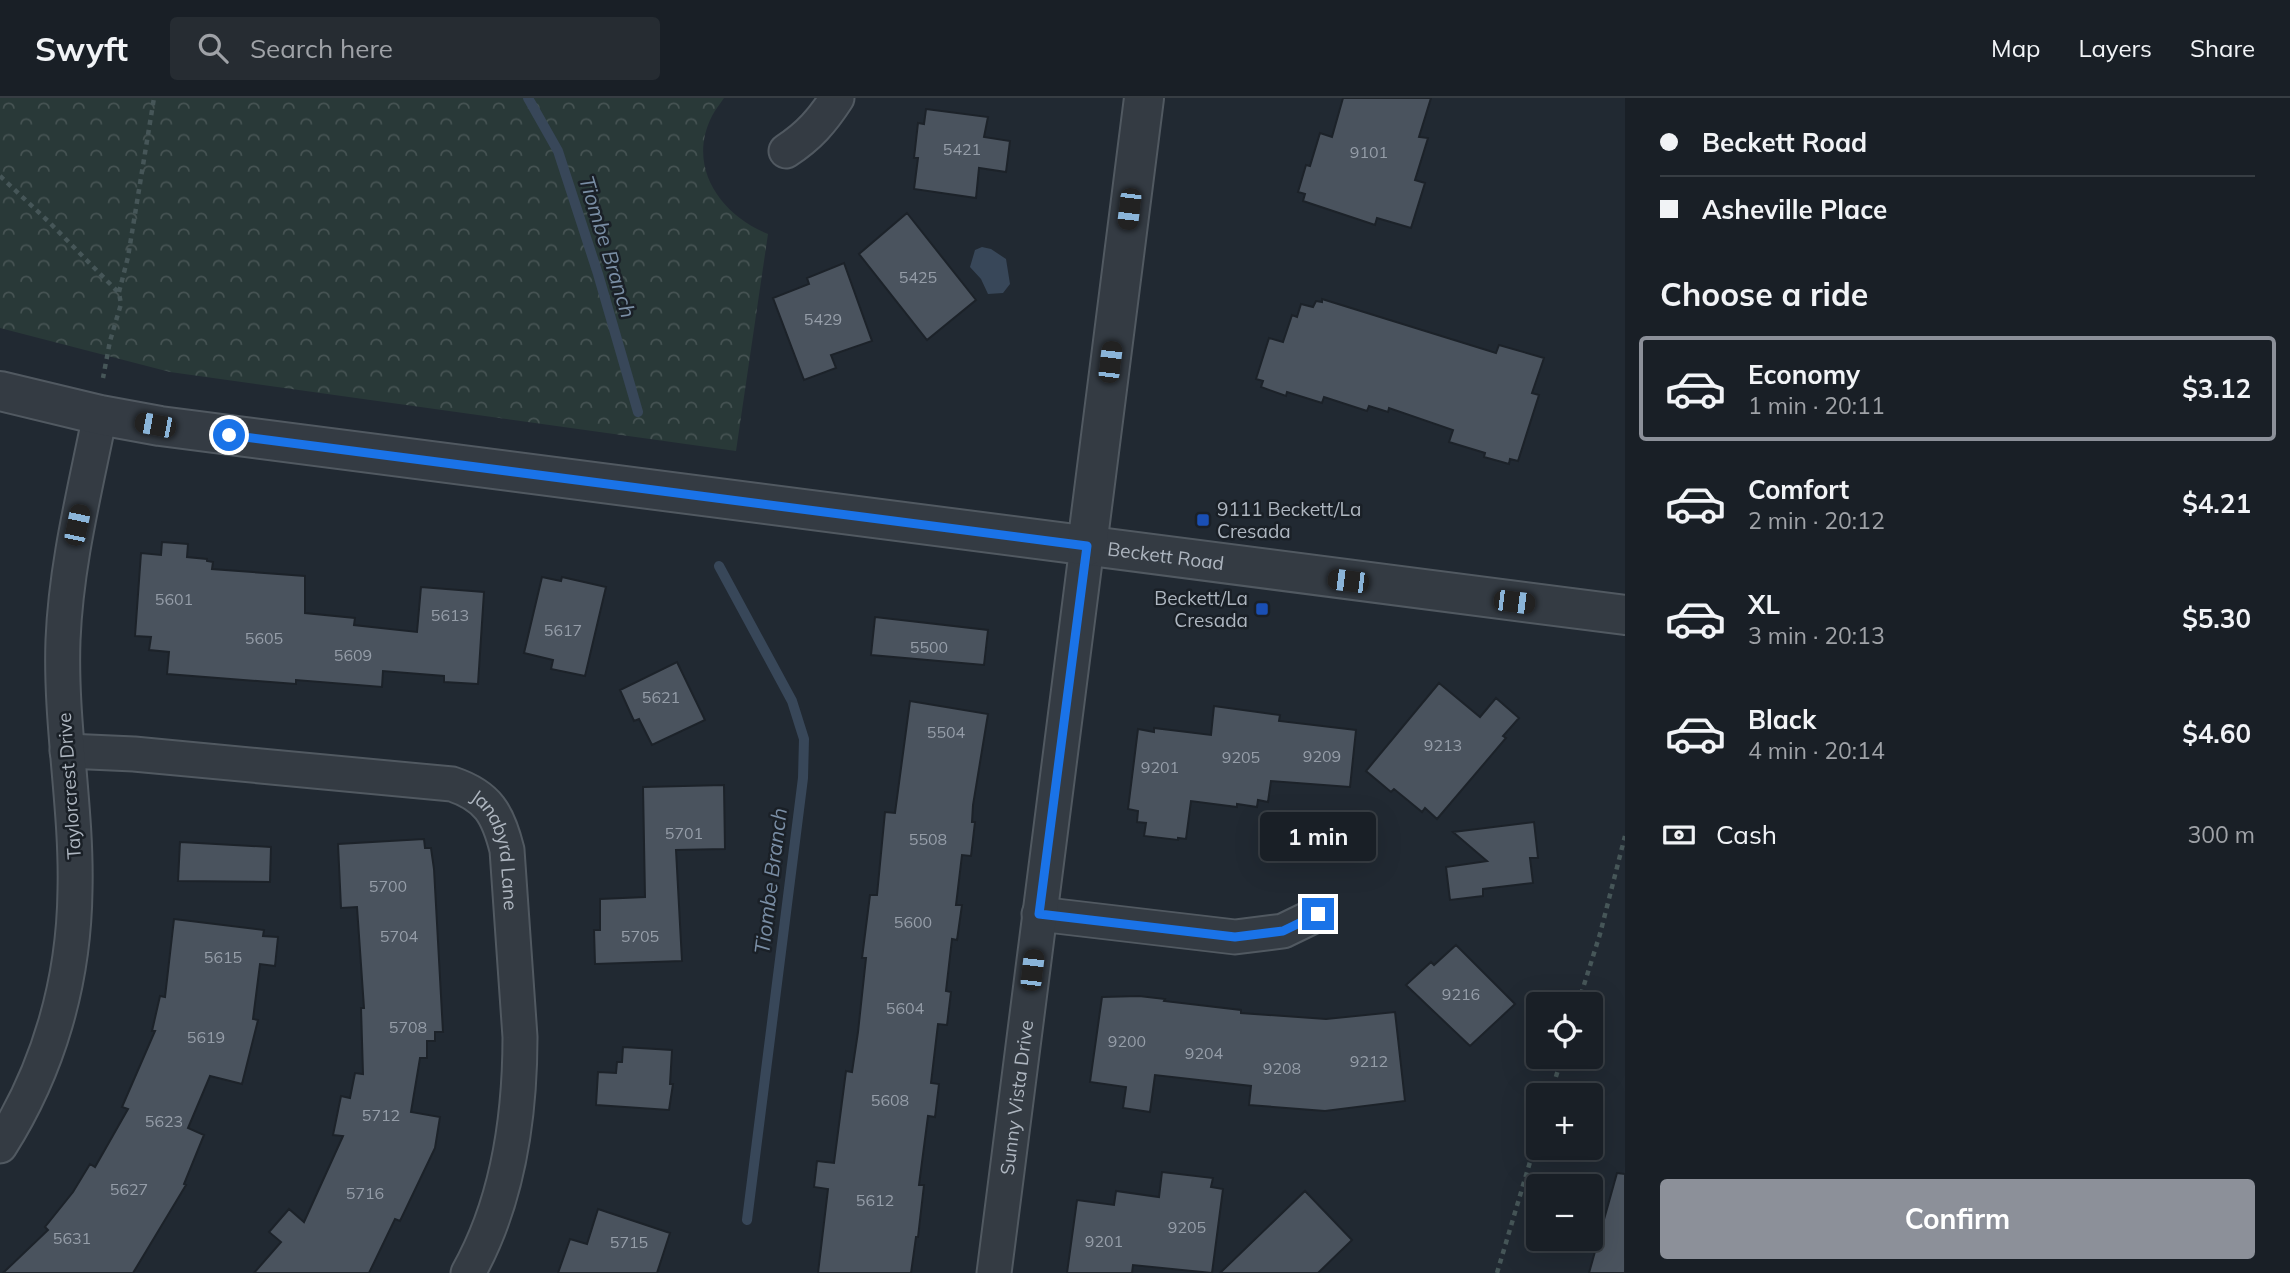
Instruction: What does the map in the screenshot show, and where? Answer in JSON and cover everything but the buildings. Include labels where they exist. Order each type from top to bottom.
[{"type":"street","points":[[786,150],[806,138],[823,121],[836,98]]},
{"type":"street","points":[[1087,546],[1144,98]]},
{"type":"street","name":"Beckett Road","points":[[0,391],[100,415],[191,430],[1625,615]]},
{"type":"street","name":"Taylorcrest Drive","points":[[0,1146],[31,1092],[48,1051],[66,982],[75,889],[63,671],[66,602],[77,525],[100,415]]},
{"type":"street","name":"Sunny Vista Drive","points":[[994,1273],[1087,546]]},
{"type":"street","name":"Janabyrd Lane","points":[[67,751],[134,754],[452,784],[478,795],[490,807],[502,829],[508,861],[520,1065],[512,1142],[505,1179],[490,1224],[468,1273]]},
{"type":"street","points":[[1039,914],[1235,937],[1283,931],[1318,914]]},
{"type":"path","points":[[108,352],[121,304],[119,293],[128,257],[154,98]]},
{"type":"path","points":[[0,176],[50,222],[119,293]]},
{"type":"path","points":[[1581,992],[1625,836]]},
{"type":"path","points":[[1497,1273],[1531,1160]]},
{"type":"green space","points":[[0,98],[724,98],[712,116],[705,135],[703,153],[706,171],[723,202],[751,226],[768,234],[736,451],[170,372],[0,328]]},
{"type":"water","points":[[982,247],[991,249],[1006,259],[1010,284],[1003,293],[988,294],[981,279],[970,267],[975,250]]},
{"type":"waterway","name":"Tiombe Branch","points":[[528,98],[558,151],[598,274],[638,412]]},
{"type":"waterway","name":"Tiombe Branch","points":[[719,566],[792,701],[804,739],[803,778],[747,1220]]},
{"type":"place","name":"9111 Beckett/La Cresada","points":[[1203,520]]},
{"type":"place","name":"Beckett/La Cresada","points":[[1262,609]]},
{"type":"route","points":[[229,435],[1087,546],[1039,914],[1235,937],[1283,931],[1318,914]]}]
